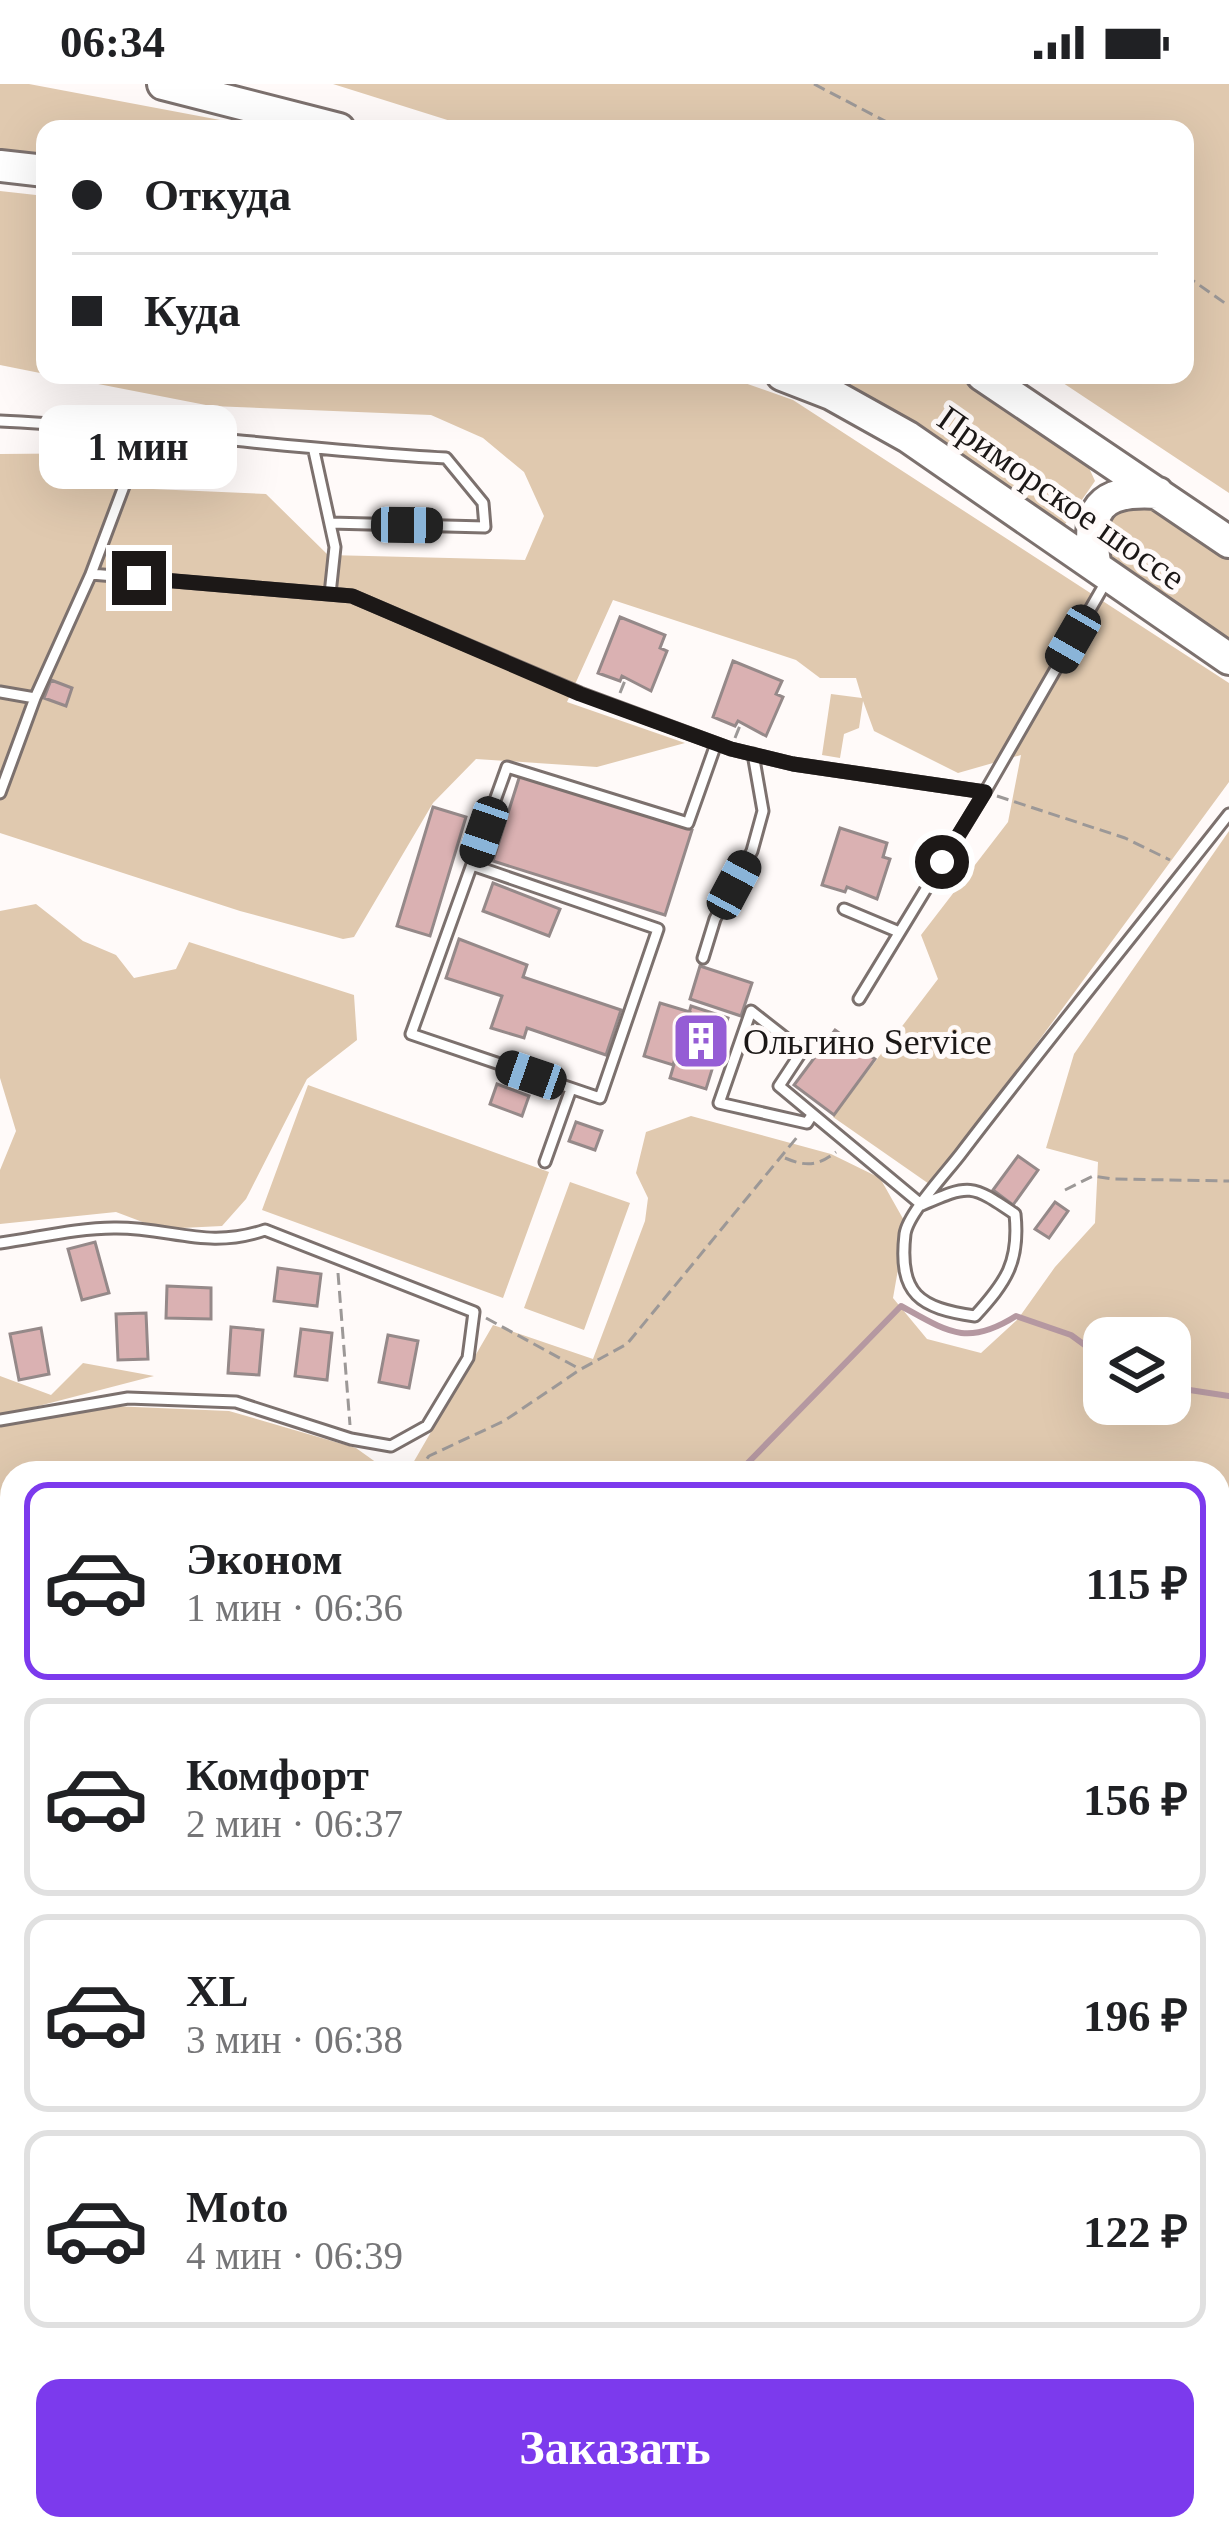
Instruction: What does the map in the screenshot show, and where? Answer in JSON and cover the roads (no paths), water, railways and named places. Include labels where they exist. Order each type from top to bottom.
[{"type":"main road","points":[[163,84],[304,120]]},
{"type":"main road","points":[[0,166],[36,170]]},
{"type":"main road","name":"Приморское шоссе","points":[[805,384],[908,437],[1229,659]]},
{"type":"main road","name":"Приморское шоссе","points":[[995,384],[1229,542]]},
{"type":"main road","points":[[1103,572],[1092,535],[1099,507],[1119,493],[1158,493]]},
{"type":"lane","points":[[0,421],[126,427],[314,451],[446,458],[483,503],[484,527],[329,523]]},
{"type":"lane","points":[[0,793],[129,473],[126,427]]},
{"type":"lane","points":[[314,451],[334,547],[330,594]]},
{"type":"lane","points":[[859,999],[985,792],[1103,572]]},
{"type":"lane","points":[[91,574],[352,596],[580,694],[716,744],[985,792]]},
{"type":"lane","points":[[0,692],[35,698]]},
{"type":"lane","points":[[472,866],[658,929],[600,1098],[411,1034],[507,767],[688,823],[716,744]]},
{"type":"lane","points":[[703,958],[716,919],[752,851],[763,811],[753,754]]},
{"type":"lane","points":[[922,1205],[960,1188],[983,1192],[1015,1214],[1018,1239],[1006,1280],[975,1316],[935,1310],[906,1279],[905,1229],[922,1205],[1229,814]]},
{"type":"lane","points":[[844,909],[899,932]]},
{"type":"lane","points":[[809,1119],[719,1103],[751,1011],[802,1051],[779,1086],[809,1119],[922,1205]]},
{"type":"lane","points":[[545,1162],[572,1089]]},
{"type":"lane","points":[[799,1134],[809,1119]]},
{"type":"lane","points":[[0,1243],[115,1228],[196,1240],[245,1237],[265,1230],[474,1312],[468,1358],[427,1426],[391,1446],[351,1439],[236,1402],[128,1398],[0,1420]]},
{"type":"waterway","points":[[750,1461],[901,1306],[958,1332],[984,1331],[1016,1316],[1083,1344]]},
{"type":"waterway","points":[[1191,1390],[1229,1396]]},
{"type":"place","name":"Ольгино Service","points":[[701,1041]]}]
